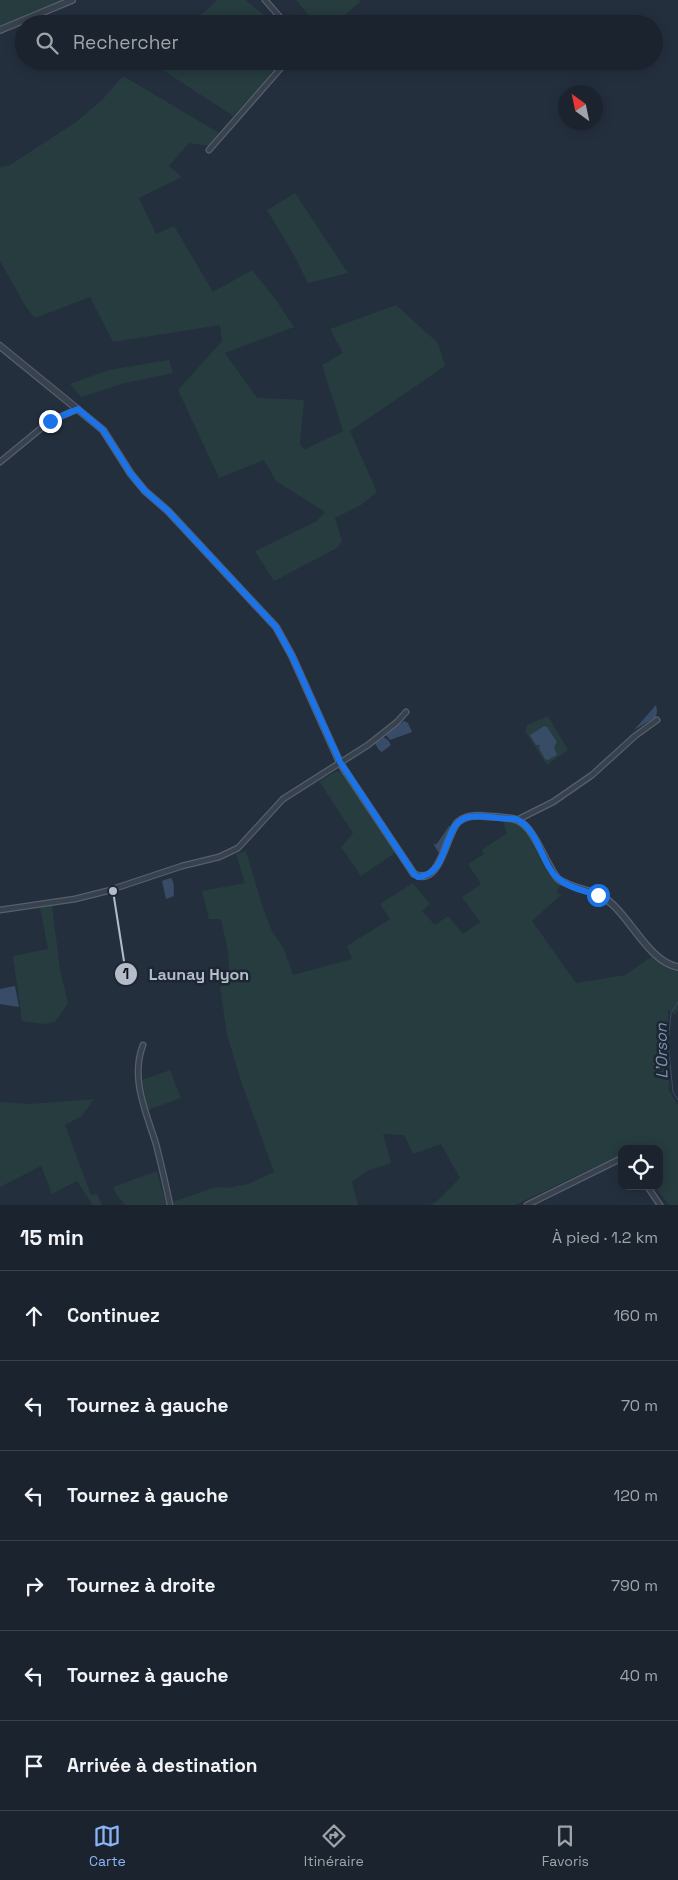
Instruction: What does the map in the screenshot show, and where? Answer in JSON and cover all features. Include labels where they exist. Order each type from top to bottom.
[{"type":"street","points":[[36,15],[72,0]]},
{"type":"street","points":[[266,0],[278,15]]},
{"type":"street","points":[[0,30],[15,24]]},
{"type":"street","points":[[209,150],[279,70]]},
{"type":"street","points":[[0,346],[103,430],[131,474],[145,491],[168,511],[276,627],[292,656],[340,762],[402,857],[418,877],[429,874],[436,866],[444,854],[458,822],[466,817],[476,816],[517,820],[553,802],[592,775],[635,736],[657,720]]},
{"type":"street","points":[[0,462],[50,421],[78,409]]},
{"type":"street","points":[[0,910],[75,899],[182,866],[219,857],[238,848],[283,799],[368,745],[397,722],[406,712]]},
{"type":"street","points":[[517,820],[533,836],[558,879],[610,902],[654,954],[671,966],[678,967]]},
{"type":"street","points":[[143,1046],[138,1057],[139,1089],[156,1145],[170,1205]]},
{"type":"street","points":[[527,1205],[618,1160]]},
{"type":"street","points":[[650,1190],[660,1204]]},
{"type":"green space","points":[[0,0],[64,0],[28,15],[15,15],[15,21],[0,27]]},
{"type":"green space","points":[[217,0],[245,0],[264,15],[201,15]]},
{"type":"green space","points":[[296,0],[359,0],[360,2],[345,15],[308,15]]},
{"type":"green space","points":[[163,70],[275,70],[233,116]]},
{"type":"green space","points":[[123,76],[219,133],[209,146],[189,143],[169,166],[182,177],[139,198],[156,234],[174,226],[213,292],[252,270],[276,300],[294,327],[225,353],[257,398],[304,400],[300,443],[304,450],[343,431],[322,365],[343,353],[330,329],[396,305],[438,343],[445,366],[350,431],[377,492],[361,505],[335,518],[342,541],[337,548],[274,581],[255,551],[317,521],[325,512],[276,481],[264,460],[219,478],[178,390],[222,341],[220,325],[113,342],[90,297],[35,318],[26,307],[0,261],[0,167],[10,165],[76,122],[102,100]]},
{"type":"green space","points":[[295,193],[348,273],[308,283],[267,210]]},
{"type":"green space","points":[[169,360],[173,373],[125,383],[81,397],[70,384],[109,370]]},
{"type":"green space","points":[[548,716],[568,750],[547,765],[525,731],[527,725]]},
{"type":"green space","points":[[337,771],[343,773],[396,852],[361,876],[341,847],[353,833],[319,781]]},
{"type":"green space","points":[[503,821],[516,823],[528,833],[551,873],[561,884],[556,892],[561,895],[532,921],[576,983],[625,975],[653,956],[678,971],[678,1010],[676,1015],[668,1010],[669,1091],[678,1105],[678,1205],[669,1205],[657,1190],[663,1190],[663,1145],[618,1145],[618,1156],[515,1205],[430,1205],[436,1202],[460,1178],[441,1144],[413,1154],[404,1135],[383,1134],[391,1163],[367,1171],[352,1182],[358,1205],[172,1205],[172,1202],[216,1187],[227,1188],[248,1184],[274,1172],[242,1084],[227,1035],[220,986],[230,983],[228,952],[221,919],[209,919],[202,891],[245,883],[236,854],[246,851],[264,911],[272,931],[284,949],[293,975],[352,959],[347,946],[390,919],[380,904],[413,883],[430,904],[422,911],[435,925],[448,916],[463,934],[480,922],[462,897],[481,884],[468,864],[484,854],[482,850],[507,833]]},
{"type":"green space","points":[[52,906],[60,969],[68,1003],[55,1022],[44,1024],[22,1021],[13,956],[48,949],[40,907]]},
{"type":"green space","points":[[170,1070],[181,1098],[148,1110],[142,1080]]},
{"type":"green space","points":[[94,1099],[82,1116],[65,1125],[91,1195],[97,1194],[102,1205],[91,1205],[77,1181],[52,1194],[41,1166],[0,1187],[0,1102],[30,1104]]},
{"type":"green space","points":[[157,1171],[166,1205],[125,1205],[113,1187]]},
{"type":"water","points":[[656,705],[656,717],[634,730]]},
{"type":"water","points":[[404,721],[408,723],[412,732],[390,740],[385,734]]},
{"type":"water","points":[[544,726],[547,727],[557,742],[554,747],[557,755],[548,760],[545,759],[539,748],[540,745],[536,745],[530,735]]},
{"type":"water","points":[[382,736],[391,745],[382,752],[374,742]]},
{"type":"water","points":[[449,826],[441,852],[438,852],[434,845],[435,843],[436,845]]},
{"type":"water","points":[[172,879],[174,896],[166,899],[162,881]]},
{"type":"water","points":[[15,986],[19,1007],[0,1004],[0,989]]},
{"type":"waterway","name":"L’Orson","points":[[678,1002],[671,1013],[668,1043],[673,1092],[678,1100]]},
{"type":"place","name":"Launay Hyon","points":[[113,891]]},
{"type":"route","points":[[50,421],[78,409],[103,430],[131,474],[145,491],[168,511],[276,627],[292,656],[340,762],[414,874],[418,877],[429,874],[444,854],[454,828],[458,822],[466,817],[476,816],[517,820],[533,836],[558,879],[566,884],[598,895]]}]
